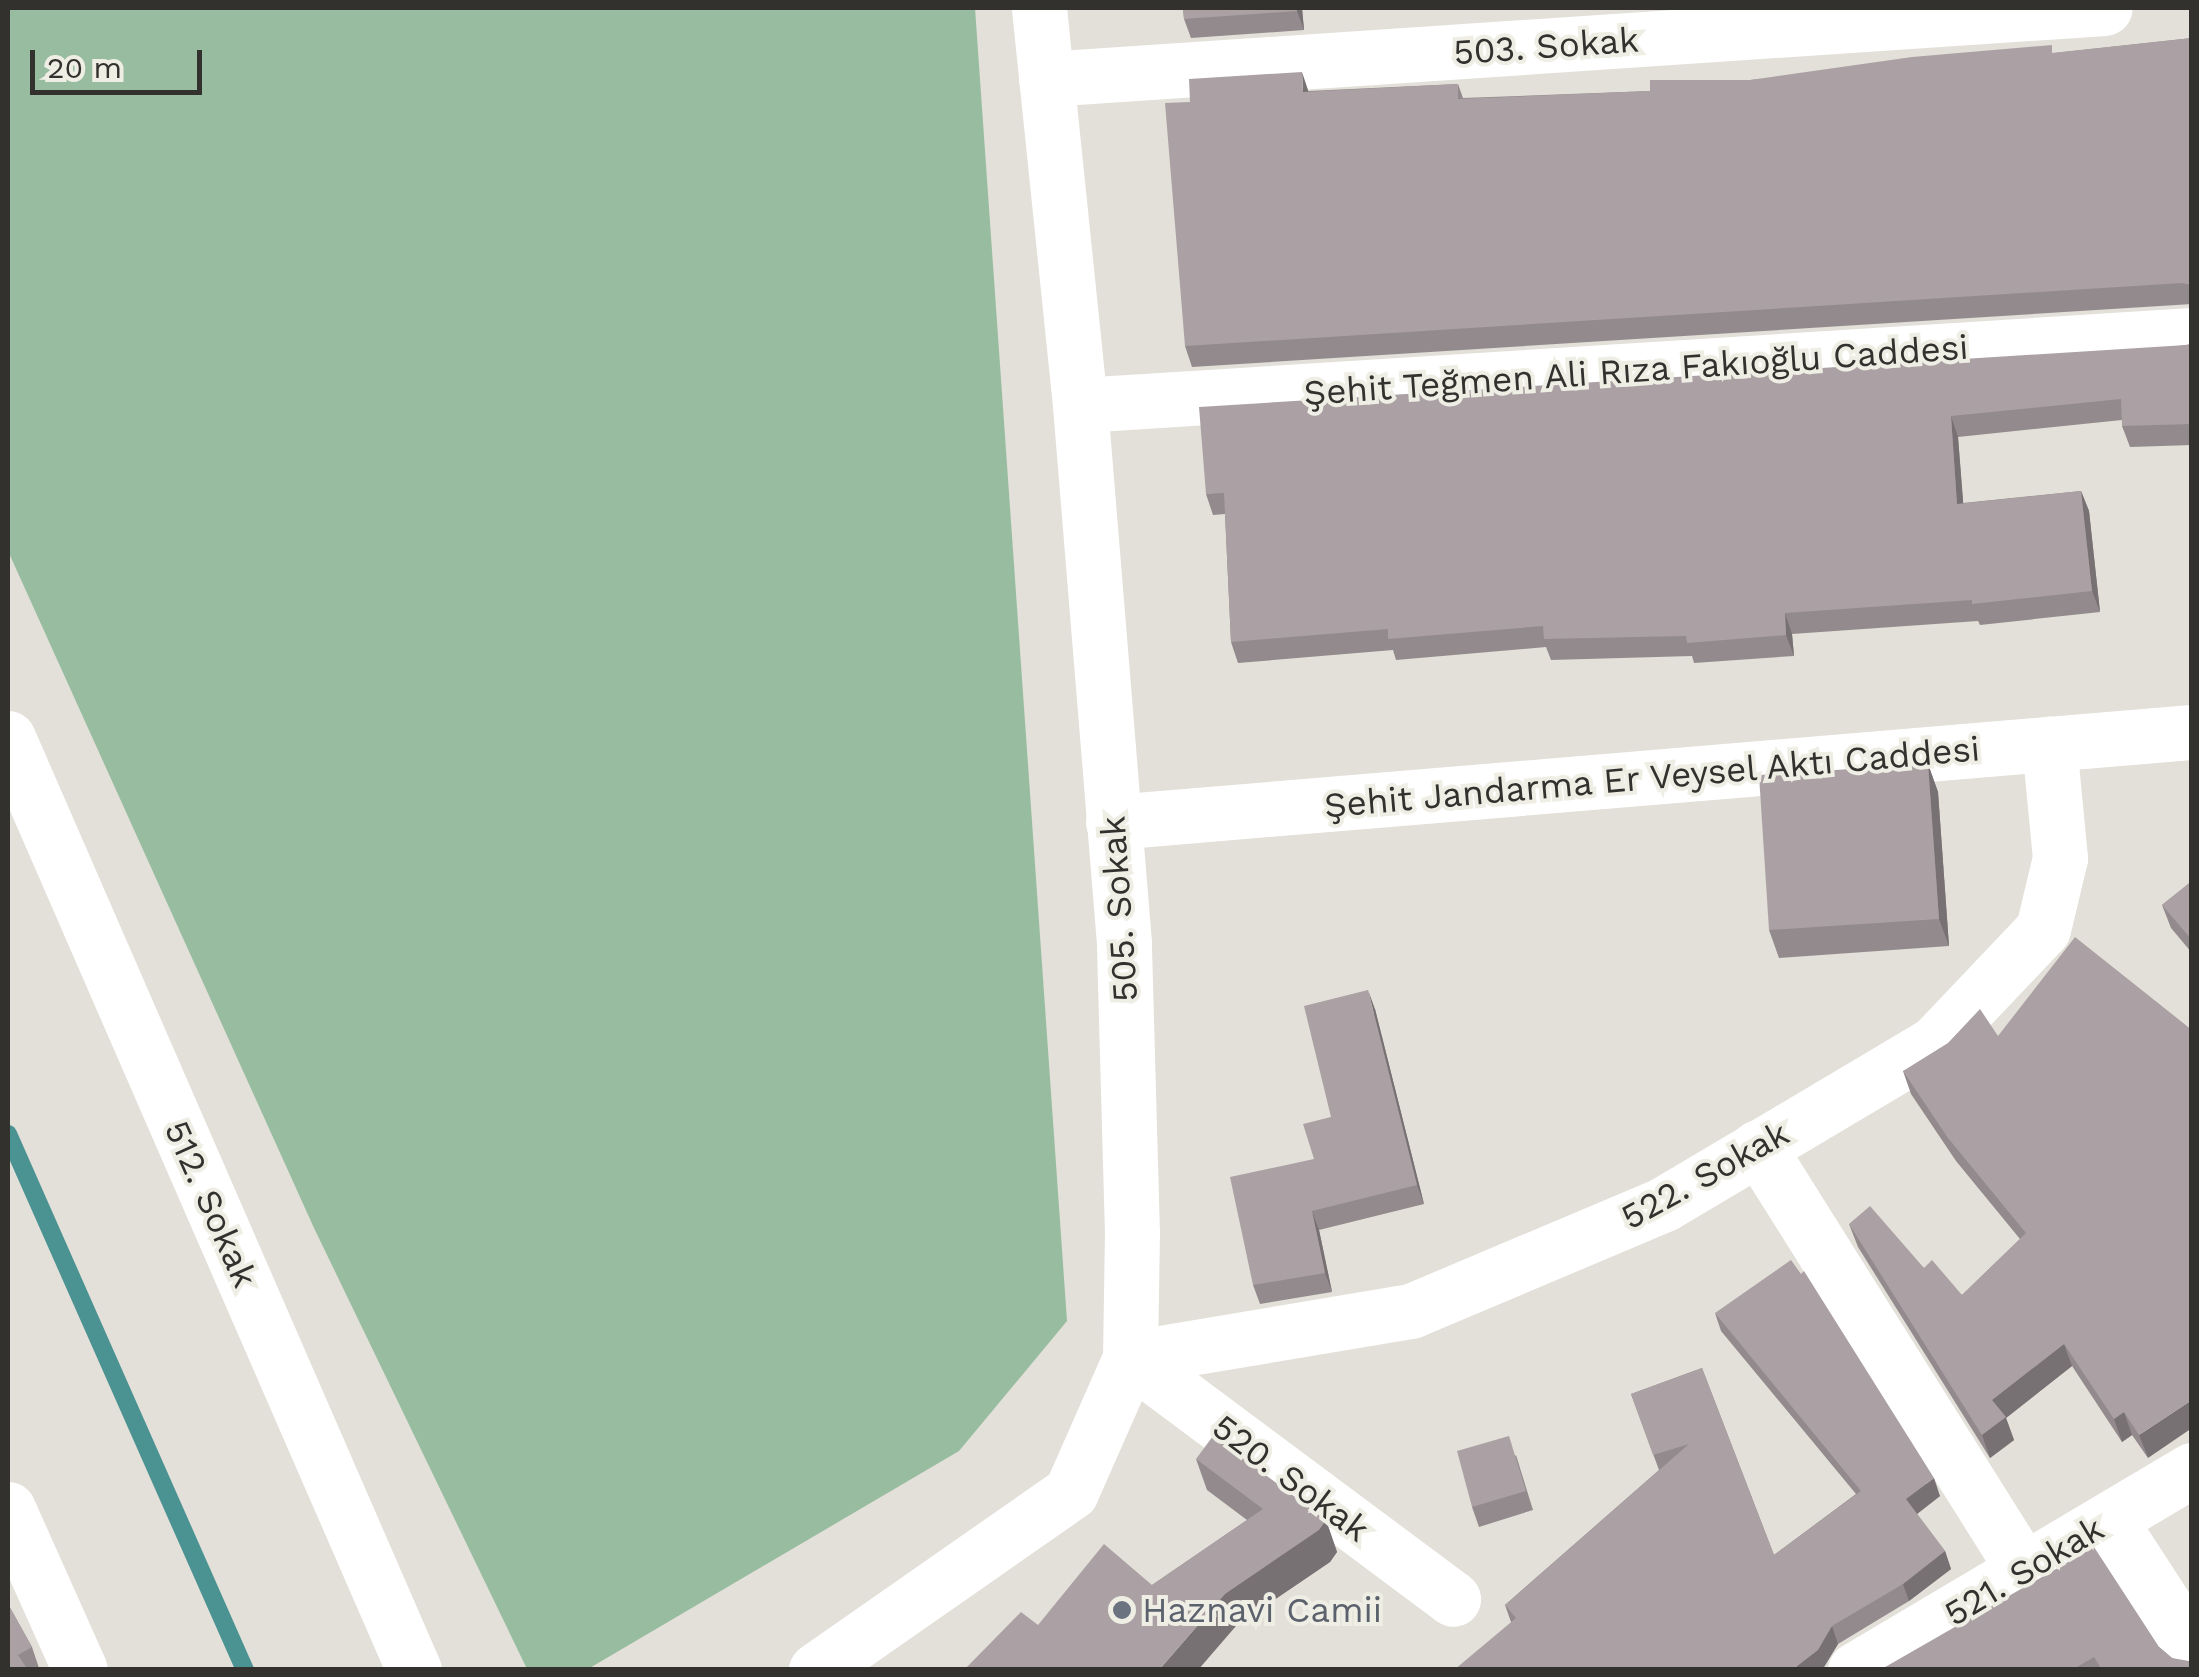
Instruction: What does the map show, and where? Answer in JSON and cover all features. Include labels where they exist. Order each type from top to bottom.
[{"type":"street","name":"505. Sokak","points":[[816,1670],[875,1653],[1071,1492],[1130,1358],[1132,1234],[1124,943],[1080,405],[1039,8]]},
{"type":"street","name":"503. Sokak","points":[[1046,80],[2105,8]]},
{"type":"street","name":"Şehit Teğmen Ali Rıza Fakıoğlu Caddesi","points":[[1080,405],[2192,335]]},
{"type":"street","name":"Şehit Jandarma Er Veysel Aktı Caddesi","points":[[1112,822],[2192,732]]},
{"type":"street","name":"512. Sokak","points":[[8,738],[414,1670]]},
{"type":"street","name":"522. Sokak","points":[[1130,1358],[1411,1311],[1664,1204],[1934,1044],[2042,930],[2060,858],[2049,744]]},
{"type":"street","points":[[1758,1147],[2025,1572]]},
{"type":"street","name":"520. Sokak","points":[[1130,1358],[1453,1599]]},
{"type":"street","name":"521. Sokak","points":[[1855,1670],[2192,1470]]},
{"type":"street","points":[[8,1508],[80,1670]]},
{"type":"street","points":[[2109,1520],[2192,1651],[2163,1670]]},
{"type":"green space","points":[[8,8],[975,8],[1067,1321],[959,1451],[588,1669],[527,1669],[314,1228],[8,551]]},
{"type":"building","points":[[1183,8],[1297,8],[1297,11],[1184,19]]},
{"type":"building","points":[[2192,38],[2192,285],[1185,346],[1165,103],[1190,102],[1189,79],[1302,72],[1303,92],[1458,84],[1458,99],[1650,91],[1650,80],[1750,80],[1912,57],[2052,45],[2052,53]]},
{"type":"building","points":[[2192,344],[2192,424],[2122,426],[2121,399],[1951,416],[1957,504],[2081,491],[2092,591],[1972,604],[1972,600],[1785,613],[1786,635],[1687,643],[1686,636],[1544,639],[1543,626],[1388,639],[1388,629],[1231,642],[1224,493],[1206,494],[1199,407]]},
{"type":"building","points":[[1928,764],[1939,919],[1769,930],[1759,775]]},
{"type":"building","points":[[2192,881],[2192,940],[2162,905]]},
{"type":"building","points":[[2075,937],[2192,1030],[2192,1400],[2139,1435],[2124,1412],[2114,1419],[2064,1344],[1992,1400],[2006,1417],[1982,1435],[1849,1224],[1870,1206],[1924,1268],[1932,1260],[1962,1295],[2026,1233],[1948,1138],[1903,1071],[1948,1043],[1980,1009],[1998,1036]]},
{"type":"building","points":[[1368,990],[1417,1185],[1312,1211],[1325,1273],[1253,1285],[1230,1177],[1314,1159],[1303,1124],[1331,1117],[1304,1006]]},
{"type":"building","points":[[1791,1260],[1801,1274],[1804,1271],[1934,1478],[1906,1499],[1945,1551],[1903,1584],[1832,1626],[1818,1650],[1796,1667],[1798,1670],[1454,1670],[1516,1618],[1505,1605],[1689,1444],[1653,1455],[1631,1394],[1702,1368],[1774,1555],[1861,1491],[1715,1313]]},
{"type":"building","points":[[1213,1436],[1326,1520],[1319,1530],[1225,1594],[1159,1670],[964,1670],[1021,1612],[1038,1625],[1104,1544],[1152,1585],[1263,1509],[1196,1459]]},
{"type":"building","points":[[1509,1436],[1526,1491],[1472,1507],[1457,1451]]},
{"type":"building","points":[[2094,1547],[2159,1647],[2172,1658],[2189,1661],[2192,1670],[2102,1670],[2094,1657],[2072,1670],[1880,1670]]},
{"type":"building","points":[[8,1604],[32,1647],[18,1655],[28,1670],[8,1670]]},
{"type":"waterway","points":[[8,1134],[245,1670]]},
{"type":"place","name":"Haznavi Camii","points":[[1122,1610]]}]
